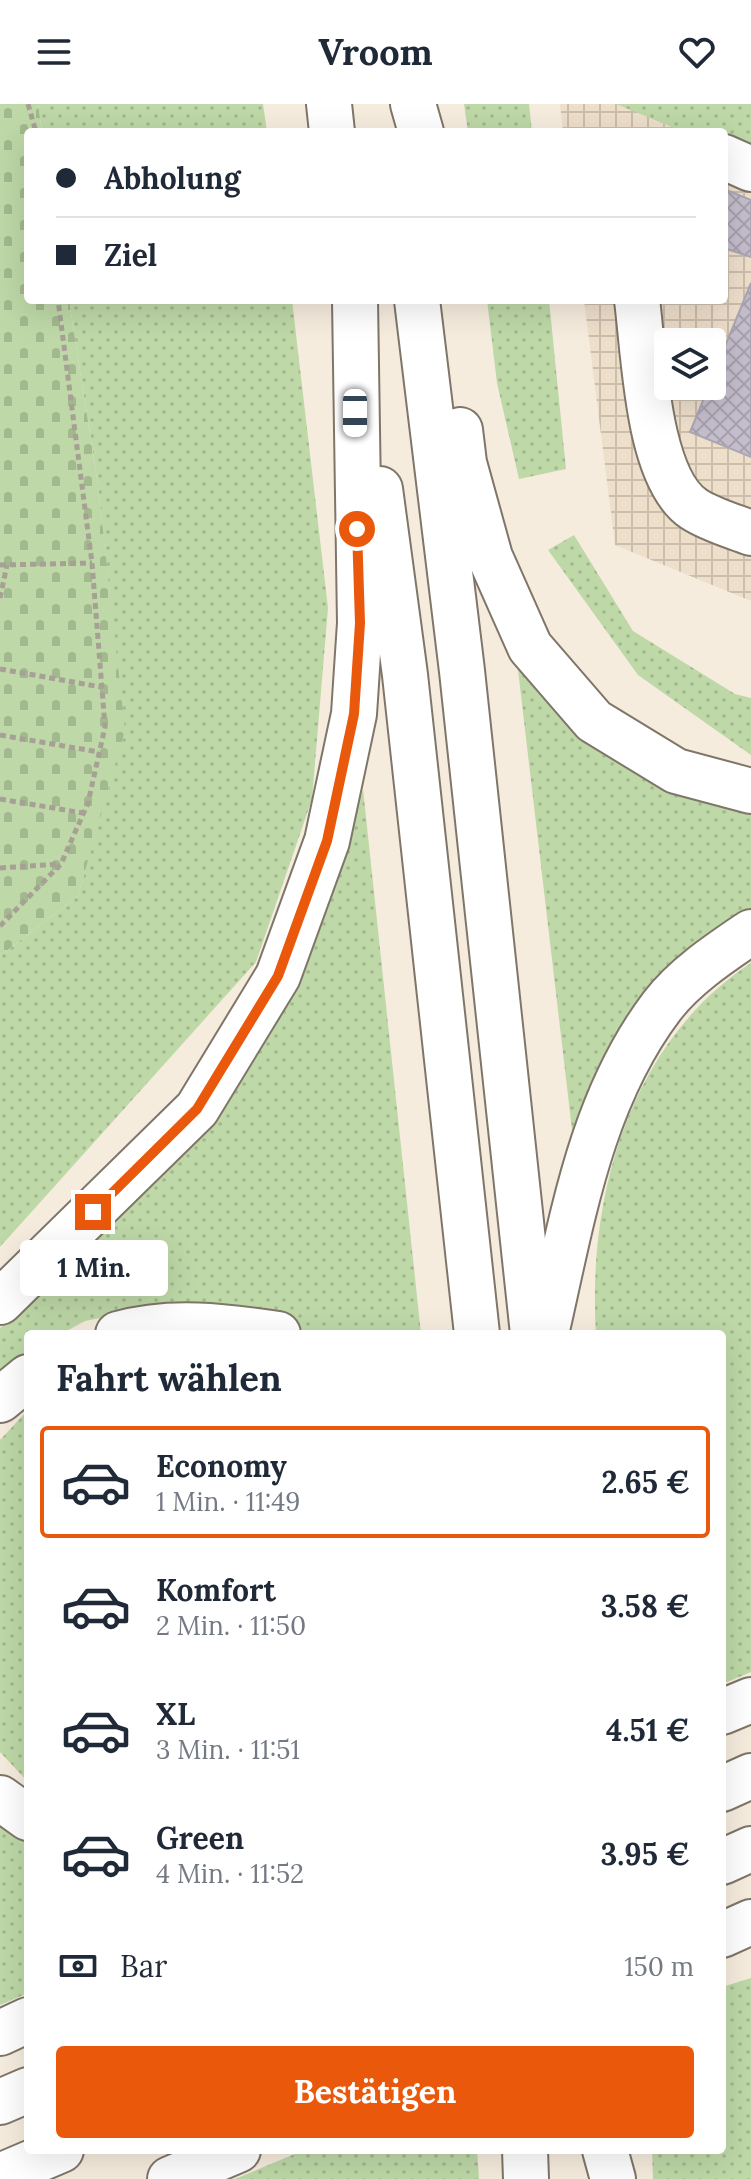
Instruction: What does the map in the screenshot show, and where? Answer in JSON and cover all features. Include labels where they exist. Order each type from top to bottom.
[{"type":"main road","points":[[329,104],[332,128]]},
{"type":"main road","points":[[394,104],[397,128]]},
{"type":"main road","points":[[413,104],[420,128]]},
{"type":"main road","points":[[728,159],[751,169]]},
{"type":"main road","points":[[0,1302],[197,1109],[278,976],[327,841],[354,714],[360,623],[355,304]]},
{"type":"main road","points":[[356,304],[405,675],[477,1330]]},
{"type":"main road","points":[[417,304],[462,671],[533,1330]]},
{"type":"main road","points":[[444,304],[464,463],[490,557],[530,647],[594,721],[676,771],[751,791]]},
{"type":"main road","points":[[638,304],[657,442],[671,483],[693,509],[751,533]]},
{"type":"main road","points":[[547,1330],[586,1160],[619,1074],[663,1005],[710,959],[751,932]]},
{"type":"main road","points":[[133,1330],[216,1325],[250,1330]]},
{"type":"main road","points":[[0,1400],[24,1380]]},
{"type":"main road","points":[[726,1710],[751,1700]]},
{"type":"main road","points":[[726,1787],[751,1776]]},
{"type":"main road","points":[[0,1798],[24,1815]]},
{"type":"main road","points":[[726,1860],[751,1849]]},
{"type":"main road","points":[[726,1933],[751,1922]]},
{"type":"main road","points":[[726,1944],[751,1941]]},
{"type":"main road","points":[[0,2033],[24,2022]]},
{"type":"main road","points":[[0,2102],[24,2092]]},
{"type":"main road","points":[[0,2176],[52,2154]]},
{"type":"main road","points":[[170,2179],[229,2154]]},
{"type":"main road","points":[[525,2154],[526,2179]]},
{"type":"main road","points":[[592,2154],[593,2179]]},
{"type":"main road","points":[[606,2154],[613,2179]]},
{"type":"path","points":[[28,104],[35,128]]},
{"type":"path","points":[[0,926],[61,864],[83,813],[105,727],[92,563],[59,304]]},
{"type":"path","points":[[0,598],[3,565],[92,563]]},
{"type":"path","points":[[0,669],[102,688]]},
{"type":"path","points":[[0,735],[99,752]]},
{"type":"path","points":[[0,799],[83,813]]},
{"type":"path","points":[[0,868],[61,864]]},
{"type":"shaded area","points":[[560,104],[751,104],[751,601],[615,545],[585,304],[728,304],[728,128],[563,128]]},
{"type":"green space","points":[[0,104],[38,104],[41,128],[24,128],[24,304],[70,304],[98,485],[125,730],[78,896],[0,956]]},
{"type":"green space","points":[[38,104],[263,104],[266,128],[41,128]]},
{"type":"green space","points":[[464,104],[529,104],[532,128],[467,128]]},
{"type":"green space","points":[[616,104],[751,104],[751,159],[728,150],[728,128],[674,128]]},
{"type":"green space","points":[[70,304],[292,304],[328,608],[312,799],[256,962],[0,1247],[0,956],[78,896],[124,730],[98,485]]},
{"type":"green space","points":[[487,304],[549,304],[566,469],[519,479],[497,383]]},
{"type":"green space","points":[[574,535],[633,631],[735,694],[751,698],[751,755],[638,675],[548,550]]},
{"type":"green space","points":[[516,653],[751,808],[751,911],[573,1138]]},
{"type":"green space","points":[[363,789],[421,1330],[303,1330],[246,1309],[164,1305],[85,1321],[68,1330],[24,1330],[24,1356],[0,1374],[0,1328],[74,1259],[260,1044],[323,921]]},
{"type":"green space","points":[[751,963],[751,1672],[726,1682],[726,1330],[596,1330],[599,1229],[609,1177],[625,1126],[646,1079],[674,1035],[709,996]]},
{"type":"green space","points":[[24,1414],[24,1778],[0,1752],[0,1440]]},
{"type":"green space","points":[[0,1814],[24,1832],[24,1995],[0,2005]]},
{"type":"green space","points":[[751,1978],[751,2179],[653,2179],[652,2154],[726,2154],[726,1986]]},
{"type":"green space","points":[[294,2154],[477,2154],[479,2179],[235,2179]]},
{"type":"building","points":[[728,191],[751,200],[751,257],[728,249]]},
{"type":"building","points":[[751,283],[751,457],[690,432],[703,400],[726,400],[726,344]]},
{"type":"route","points":[[93,1212],[197,1109],[278,976],[327,841],[354,714],[360,623],[357,529]]}]
